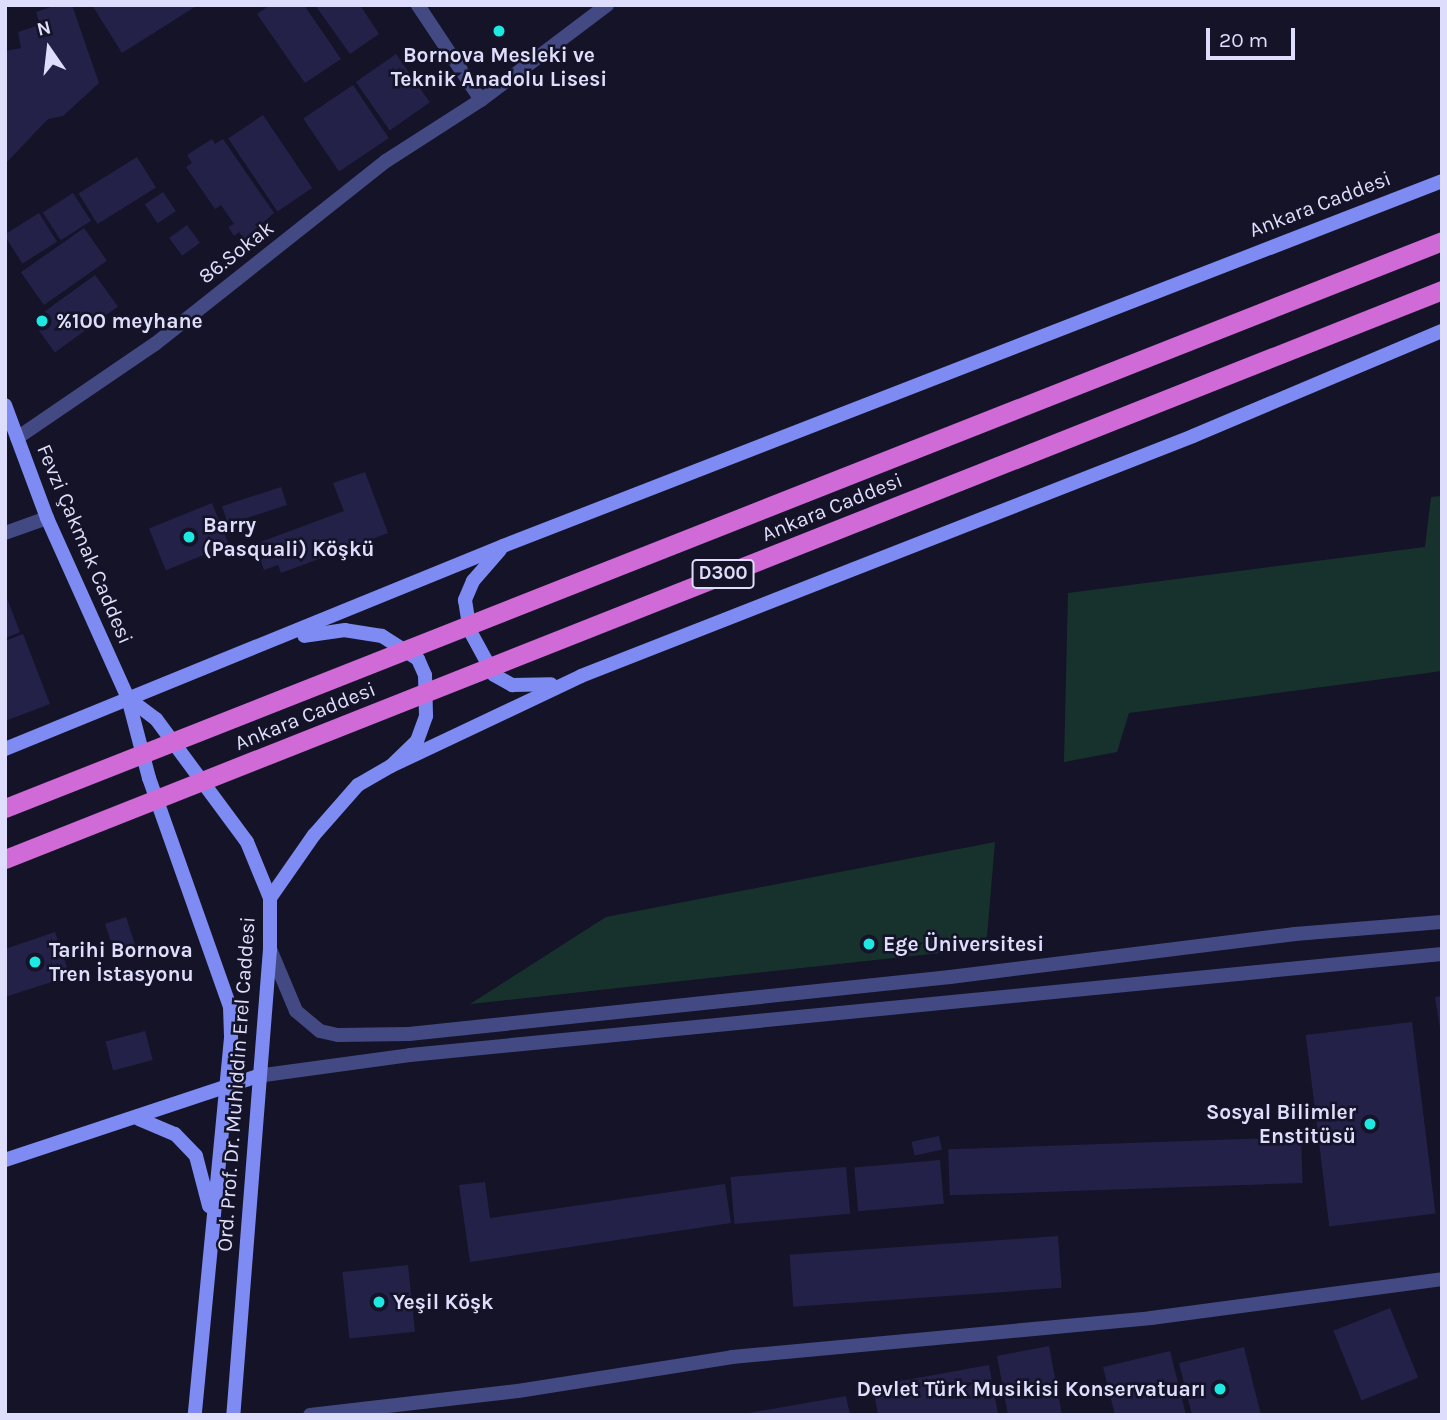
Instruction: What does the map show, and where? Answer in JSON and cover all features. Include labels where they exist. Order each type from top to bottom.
[{"type":"highway","name":"Ankara Caddesi","points":[[5,808],[1442,241]]},
{"type":"highway","name":"Ankara Caddesi","points":[[5,859],[1442,290]]},
{"type":"main road","name":"Ankara Caddesi","points":[[5,749],[282,639],[503,546],[1442,181]]},
{"type":"main road","points":[[270,898],[324,822],[358,785],[391,766],[581,676],[1193,436],[1442,331]]},
{"type":"main road","name":"Fevzi Çakmak Caddesi","points":[[5,405],[47,518],[128,698]]},
{"type":"main road","points":[[503,546],[473,581],[465,600],[478,653],[494,675],[512,685],[537,688],[581,676]]},
{"type":"main road","points":[[282,639],[345,630],[382,636],[418,659],[425,675],[426,716],[417,741],[391,766]]},
{"type":"main road","name":"Ord. Prof. Dr. Muhiddin Erel Caddesi","points":[[128,698],[156,719],[247,842],[270,898],[270,949],[257,1076],[233,1415]]},
{"type":"main road","name":"Ord. Prof. Dr. Muhiddin Erel Caddesi","points":[[128,698],[149,778],[230,1007],[195,1415]]},
{"type":"main road","points":[[5,1160],[139,1119],[224,1084],[257,1076]]},
{"type":"main road","points":[[139,1119],[175,1134],[196,1156],[211,1215]]},
{"type":"street","points":[[418,5],[481,100]]},
{"type":"street","name":"86.Sokak","points":[[17,438],[155,344],[386,161],[481,100],[607,5]]},
{"type":"street","points":[[5,533],[47,518]]},
{"type":"street","points":[[270,949],[296,1011],[320,1031],[338,1035],[409,1034],[950,976],[1294,934],[1442,922]]},
{"type":"street","points":[[257,1076],[410,1055],[1442,954]]},
{"type":"street","points":[[310,1415],[518,1391],[732,1357],[1151,1318],[1442,1279]]},
{"type":"green space","points":[[1442,496],[1442,671],[1129,713],[1117,752],[1064,762],[1068,593],[1425,547],[1431,497]]},
{"type":"green space","points":[[995,842],[986,948],[470,1004],[606,917]]},
{"type":"building","points":[[56,5],[72,5],[99,83],[63,116],[48,119],[5,164],[5,51],[21,48],[18,32],[40,25],[36,12]]},
{"type":"building","points":[[92,5],[198,5],[122,53]]},
{"type":"building","points":[[270,5],[304,5],[341,59],[305,83],[257,14]]},
{"type":"building","points":[[315,5],[360,5],[379,34],[350,54]]},
{"type":"building","points":[[396,54],[430,102],[390,130],[356,82]]},
{"type":"building","points":[[353,85],[389,138],[339,172],[303,119]]},
{"type":"building","points":[[263,115],[312,188],[277,211],[228,138]]},
{"type":"building","points":[[212,139],[215,144],[223,139],[274,213],[244,239],[239,232],[234,236],[228,227],[234,224],[221,205],[215,209],[186,167],[192,163],[187,155]]},
{"type":"building","points":[[137,157],[156,188],[98,224],[78,194]]},
{"type":"building","points":[[163,192],[176,211],[158,223],[145,204]]},
{"type":"building","points":[[73,193],[91,221],[61,240],[43,213]]},
{"type":"building","points":[[39,213],[57,242],[22,264],[5,234]]},
{"type":"building","points":[[187,225],[200,243],[182,256],[169,238]]},
{"type":"building","points":[[84,228],[107,261],[44,305],[21,272]]},
{"type":"building","points":[[95,275],[118,307],[55,352],[32,321]]},
{"type":"building","points":[[365,472],[388,533],[281,573],[278,565],[264,570],[255,544],[344,511],[333,483]]},
{"type":"building","points":[[281,487],[287,505],[228,524],[222,506]]},
{"type":"building","name":"Barry (Pasquali) Köşkü","points":[[212,503],[229,545],[166,570],[149,528]]},
{"type":"building","points":[[5,593],[20,632],[5,638]]},
{"type":"building","points":[[23,634],[50,704],[5,721],[5,641]]},
{"type":"building","points":[[126,917],[136,947],[115,954],[105,924]]},
{"type":"building","name":"Tarihi Bornova Tren İstasyonu","points":[[55,932],[70,976],[5,997],[5,949]]},
{"type":"building","points":[[1442,996],[1442,1028],[1440,1028],[1435,997]]},
{"type":"building","name":"Sosyal Bilimler Enstitüsü","points":[[1412,1022],[1436,1214],[1329,1227],[1306,1035]]},
{"type":"building","points":[[145,1031],[153,1060],[113,1071],[105,1042]]},
{"type":"building","points":[[939,1136],[942,1150],[915,1156],[912,1142]]},
{"type":"building","points":[[1301,1137],[1303,1183],[950,1195],[948,1149]]},
{"type":"building","points":[[940,1160],[944,1204],[858,1211],[854,1167]]},
{"type":"building","points":[[846,1167],[850,1214],[735,1224],[730,1177]]},
{"type":"building","points":[[485,1182],[490,1218],[725,1184],[731,1223],[470,1262],[459,1185]]},
{"type":"building","points":[[1058,1236],[1062,1288],[793,1307],[790,1255]]},
{"type":"building","name":"Yeşil Köşk","points":[[408,1265],[415,1332],[349,1339],[342,1272]]},
{"type":"building","points":[[1390,1308],[1418,1378],[1362,1400],[1333,1331]]},
{"type":"building","points":[[1049,1346],[1062,1415],[1008,1415],[997,1356]]},
{"type":"building","name":"Devlet Türk Musikisi Konservatuarı","points":[[1244,1347],[1261,1415],[1192,1415],[1179,1363]]},
{"type":"building","points":[[1170,1351],[1186,1415],[1115,1415],[1103,1367]]},
{"type":"building","points":[[989,1365],[998,1414],[878,1415],[873,1386]]},
{"type":"building","points":[[846,1396],[850,1415],[749,1415],[749,1413]]},
{"type":"place","name":"Bornova Mesleki ve Teknik Anadolu Lisesi","points":[[499,31]]},
{"type":"place","name":"%100 meyhane","points":[[42,321]]},
{"type":"place","name":"Barry (Pasquali) Köşkü","points":[[189,537]]},
{"type":"place","name":"Ege Üniversitesi","points":[[869,944]]},
{"type":"place","name":"Tarihi Bornova Tren İstasyonu","points":[[35,962]]},
{"type":"place","name":"Sosyal Bilimler Enstitüsü","points":[[1370,1124]]},
{"type":"place","name":"Yeşil Köşk","points":[[379,1302]]},
{"type":"place","name":"Devlet Türk Musikisi Konservatuarı","points":[[1220,1389]]}]
